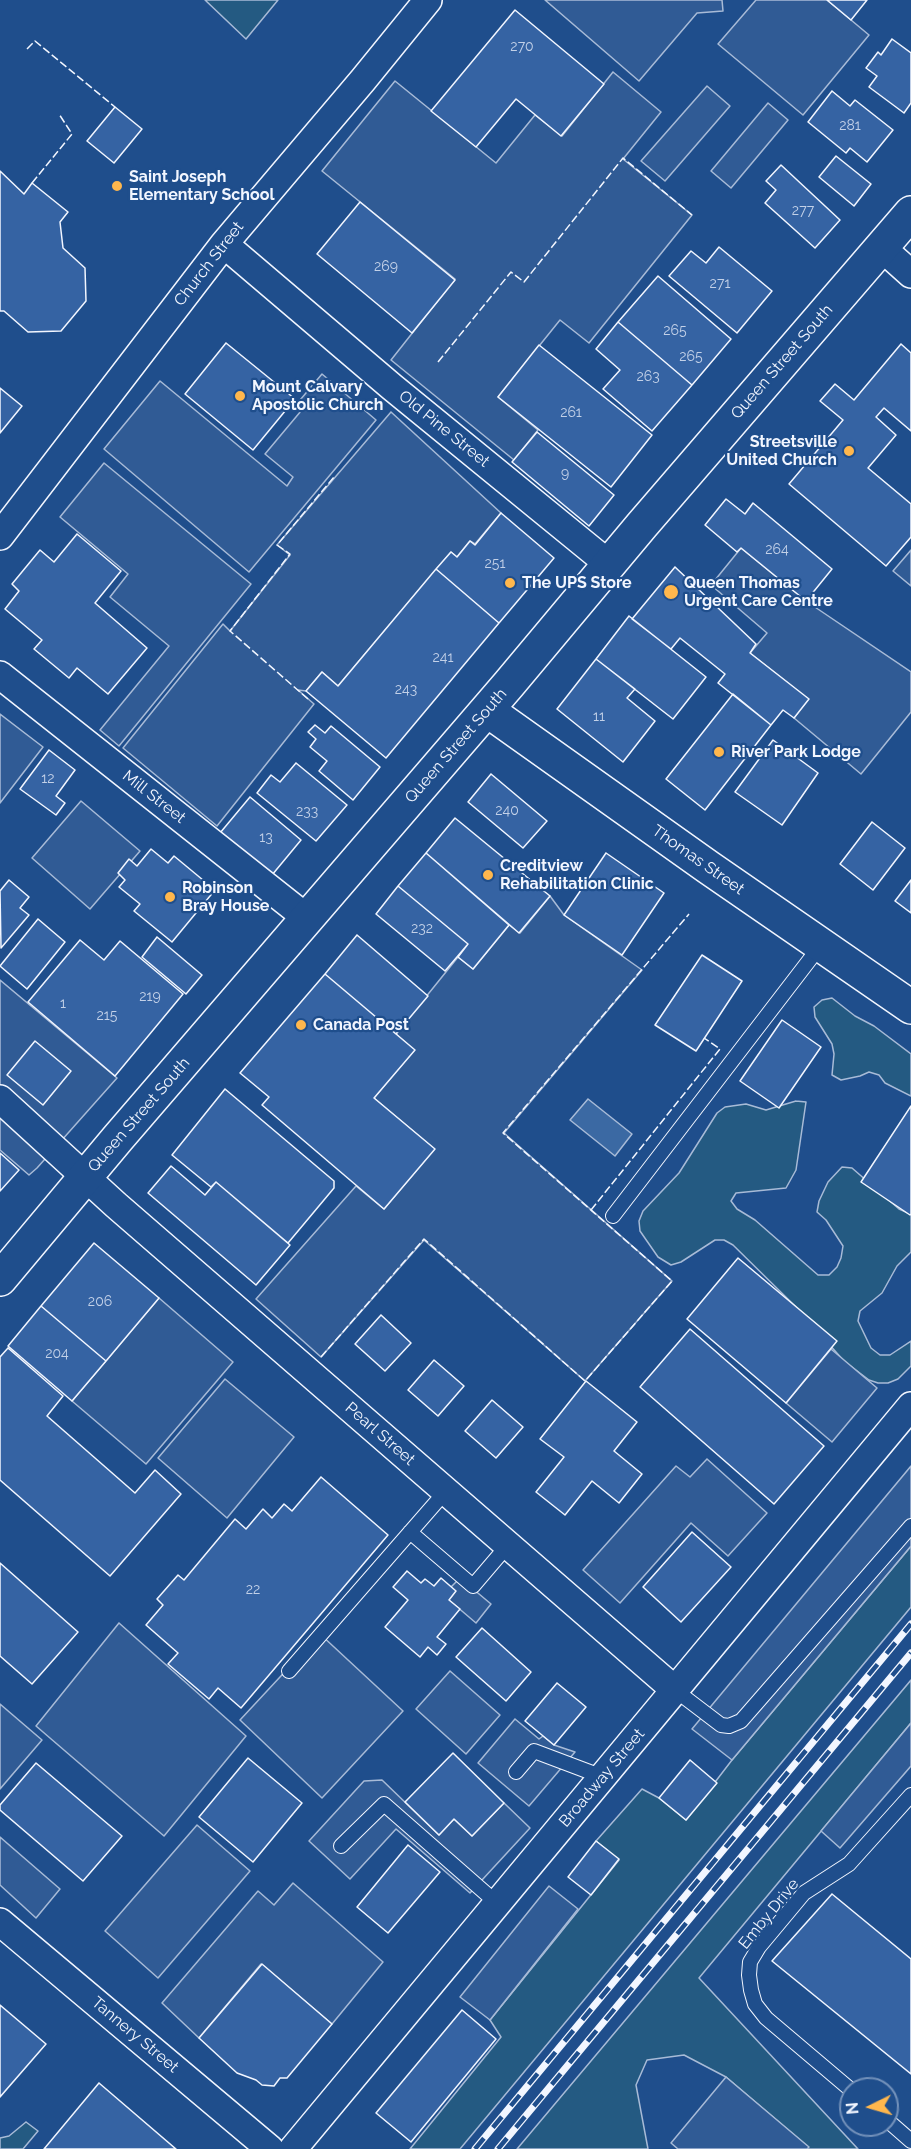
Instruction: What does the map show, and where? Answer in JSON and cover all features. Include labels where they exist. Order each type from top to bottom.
[{"type":"main road","name":"Queen Street South","points":[[0,1279],[911,213]]},
{"type":"main road","name":"Thomas Street","points":[[488,710],[911,1007]]},
{"type":"street","name":"Church Street","points":[[0,536],[224,244],[428,0]]},
{"type":"street","name":"Old Pine Street","points":[[224,244],[392,387],[610,565]]},
{"type":"street","points":[[882,248],[911,274]]},
{"type":"street","name":"Mill Street","points":[[0,675],[308,919]]},
{"type":"street","name":"Pearl Street","points":[[0,1099],[86,1177],[675,1690]]},
{"type":"street","name":"Broadway Street","points":[[293,2149],[911,1406]]},
{"type":"street","name":"Tannery Street","points":[[0,1922],[270,2149]]},
{"type":"lane","points":[[613,1216],[821,945]]},
{"type":"lane","points":[[289,1671],[446,1491]]},
{"type":"lane","points":[[675,1690],[721,1725],[729,1726],[741,1721],[911,1526]]},
{"type":"lane","points":[[410,1532],[473,1586],[508,1545]]},
{"type":"lane","points":[[516,1772],[534,1751],[603,1777]]},
{"type":"lane","name":"Emby Drive","points":[[839,2080],[766,2018],[755,2004],[749,1975],[750,1962],[759,1947],[804,1893],[849,1864],[911,1795]]},
{"type":"lane","points":[[342,1846],[384,1804],[498,1904]]},
{"type":"lane","points":[[899,2130],[911,2140]]},
{"type":"shaded area","points":[[205,0],[278,0],[246,39]]},
{"type":"shaded area","points":[[545,0],[722,0],[723,11],[697,13],[639,81]]},
{"type":"shaded area","points":[[756,0],[827,0],[869,35],[803,115],[718,44]]},
{"type":"shaded area","points":[[613,72],[661,112],[623,159],[692,215],[589,343],[560,320],[498,397],[538,430],[514,460],[391,360],[455,279],[322,171],[395,81],[496,163],[535,115],[562,136]]},
{"type":"shaded area","points":[[707,86],[730,106],[665,181],[641,161]]},
{"type":"shaded area","points":[[768,103],[788,120],[731,188],[711,171]]},
{"type":"shaded area","points":[[322,374],[376,420],[249,572],[104,449],[160,381],[287,486],[293,477],[265,454],[301,411],[295,406]]},
{"type":"shaded area","points":[[391,412],[501,513],[475,544],[470,541],[457,557],[451,552],[338,686],[322,672],[306,691],[298,690],[314,704],[217,826],[123,748],[223,624],[230,631],[290,555],[277,545]]},
{"type":"shaded area","points":[[104,463],[251,584],[119,746],[100,730],[169,646],[110,597],[128,574],[60,517]]},
{"type":"shaded area","points":[[741,548],[806,601],[911,672],[911,712],[861,774],[794,718],[808,699],[750,653],[767,633],[711,585]]},
{"type":"shaded area","points":[[911,550],[911,586],[893,571]]},
{"type":"shaded area","points":[[0,714],[43,747],[0,803]]},
{"type":"shaded area","points":[[81,801],[140,851],[90,909],[32,858]]},
{"type":"shaded area","points":[[550,896],[564,915],[642,970],[504,1133],[672,1281],[585,1381],[424,1240],[321,1357],[256,1299],[356,1186],[384,1209],[434,1149],[374,1098],[414,1050],[396,1034],[458,957],[473,969],[509,925],[520,933]]},
{"type":"shaded area","points":[[0,980],[117,1078],[29,1175],[0,1150]]},
{"type":"shaded area","points":[[832,998],[911,1054],[911,1096],[885,1083],[879,1075],[869,1072],[841,1080],[832,1075],[834,1054],[832,1044],[815,1017],[814,1007],[822,1000]]},
{"type":"shaded area","points":[[588,1099],[632,1134],[615,1156],[570,1120]]},
{"type":"shaded area","points":[[796,1101],[806,1102],[796,1170],[786,1188],[736,1193],[731,1201],[737,1209],[755,1220],[818,1275],[829,1275],[837,1267],[841,1258],[843,1246],[826,1220],[817,1212],[819,1201],[828,1182],[842,1167],[852,1168],[899,1209],[911,1212],[911,1252],[897,1266],[882,1293],[860,1311],[858,1321],[871,1348],[880,1355],[890,1355],[911,1341],[911,1366],[898,1379],[888,1383],[869,1380],[844,1361],[795,1306],[733,1245],[724,1240],[715,1240],[681,1262],[671,1265],[658,1257],[640,1231],[639,1221],[643,1211],[679,1173],[717,1113],[725,1107],[746,1104],[766,1110]]},
{"type":"shaded area","points":[[159,1298],[233,1362],[146,1464],[72,1401]]},
{"type":"shaded area","points":[[831,1349],[877,1388],[832,1442],[786,1403]]},
{"type":"shaded area","points":[[225,1379],[294,1437],[227,1518],[158,1458]]},
{"type":"shaded area","points":[[707,1459],[767,1513],[728,1556],[691,1523],[620,1603],[583,1570],[676,1466],[690,1477]]},
{"type":"shaded area","points":[[911,1466],[911,1546],[732,1760],[692,1729]]},
{"type":"shaded area","points":[[911,1546],[911,1607],[460,2149],[410,2149],[501,2037],[490,2020],[619,1860],[596,1841],[642,1789],[659,1798],[686,1820],[732,1760]]},
{"type":"shaded area","points":[[460,1578],[491,1604],[476,1623],[449,1600],[451,1587]]},
{"type":"shaded area","points":[[119,1623],[246,1736],[164,1836],[36,1726]]},
{"type":"shaded area","points":[[320,1634],[403,1711],[322,1798],[240,1720]]},
{"type":"shaded area","points":[[450,1671],[500,1715],[466,1754],[416,1709]]},
{"type":"shaded area","points":[[911,1680],[911,1723],[699,1978],[839,2129],[839,2137],[847,2137],[858,2149],[807,2149],[808,2147],[726,2077],[684,2055],[647,2060],[636,2085],[648,2149],[517,2149]]},
{"type":"shaded area","points":[[0,1704],[42,1740],[0,1789]]},
{"type":"shaded area","points":[[515,1719],[539,1739],[543,1736],[554,1745],[575,1752],[529,1806],[478,1763]]},
{"type":"shaded area","points":[[911,1723],[911,1766],[840,1848],[821,1831]]},
{"type":"shaded area","points":[[382,1780],[439,1835],[454,1819],[472,1836],[504,1803],[530,1828],[470,1893],[396,1829],[350,1879],[309,1841],[364,1781]]},
{"type":"shaded area","points":[[197,1825],[250,1871],[158,1978],[105,1931]]},
{"type":"shaded area","points":[[0,1837],[60,1889],[36,1918],[0,1885]]},
{"type":"shaded area","points":[[293,1883],[383,1962],[332,2024],[261,1964],[199,2038],[162,2003],[258,1891],[274,1905]]},
{"type":"shaded area","points":[[549,1886],[578,1909],[490,2020],[460,1997]]},
{"type":"shaded area","points":[[726,2077],[809,2147],[807,2149],[678,2149],[671,2143]]},
{"type":"shaded area","points":[[26,2122],[38,2131],[23,2149],[0,2149],[0,2138],[9,2136]]},
{"type":"building","points":[[827,0],[867,0],[851,20]]},
{"type":"building","points":[[515,10],[604,84],[561,136],[516,99],[476,147],[431,111]]},
{"type":"building","points":[[892,39],[911,53],[911,103],[904,113],[869,87],[877,76],[866,68],[878,52],[881,55]]},
{"type":"building","points":[[832,91],[850,106],[855,100],[893,130],[867,162],[850,148],[846,153],[808,122]]},
{"type":"building","points":[[115,107],[142,129],[114,163],[87,141]]},
{"type":"building","points":[[836,156],[871,184],[854,206],[819,177]]},
{"type":"building","points":[[781,165],[840,220],[815,248],[765,203],[776,190],[766,181]]},
{"type":"building","points":[[0,171],[24,194],[32,183],[68,212],[60,222],[63,248],[85,268],[86,301],[61,331],[28,332],[4,311],[0,311]]},
{"type":"building","points":[[360,202],[455,280],[412,333],[317,254]]},
{"type":"building","points":[[719,247],[772,291],[737,333],[669,276],[691,251],[706,263]]},
{"type":"building","points":[[658,276],[731,339],[692,385],[618,322]]},
{"type":"building","points":[[618,322],[692,385],[652,431],[603,389],[620,370],[596,349]]},
{"type":"building","name":"Mount Calvary Apostolic Church","points":[[226,343],[295,399],[253,450],[185,394]]},
{"type":"building","name":"Streetsville United Church","points":[[901,344],[911,353],[911,431],[884,408],[876,417],[896,435],[868,468],[911,504],[911,537],[886,566],[789,484],[843,420],[820,401],[835,384],[854,400]]},
{"type":"building","points":[[539,345],[652,435],[611,487],[498,397]]},
{"type":"building","points":[[0,388],[22,406],[0,433]]},
{"type":"building","points":[[537,432],[614,495],[589,526],[512,462]]},
{"type":"building","points":[[726,499],[745,514],[753,503],[832,569],[806,601],[741,548],[737,552],[705,525]]},
{"type":"building","points":[[501,513],[554,558],[499,623],[436,569],[451,552],[457,557],[470,541],[475,545]]},
{"type":"building","points":[[77,534],[121,571],[95,603],[147,648],[108,694],[77,668],[69,678],[34,649],[42,640],[5,609],[19,591],[12,584],[40,550],[54,562]]},
{"type":"building","points":[[675,567],[756,644],[750,653],[809,699],[794,718],[783,710],[771,725],[718,683],[725,674],[680,638],[671,649],[632,619]]},
{"type":"building","points":[[436,569],[499,623],[386,758],[306,691],[322,672],[338,686]]},
{"type":"building","points":[[629,616],[706,677],[673,719],[596,659]]},
{"type":"building","points":[[596,659],[635,689],[627,698],[655,721],[623,762],[557,709]]},
{"type":"building","name":"River Park Lodge","points":[[733,694],[771,725],[705,810],[666,779]]},
{"type":"building","points":[[315,725],[325,733],[331,726],[380,767],[353,800],[319,771],[327,761],[310,747],[316,739],[308,732]]},
{"type":"building","points":[[773,740],[818,773],[782,825],[735,792]]},
{"type":"building","points":[[49,750],[75,770],[56,796],[65,803],[56,815],[20,789]]},
{"type":"building","points":[[296,763],[347,805],[316,841],[257,793],[271,775],[280,782]]},
{"type":"building","points":[[491,774],[547,821],[523,848],[468,802]]},
{"type":"building","points":[[250,797],[301,840],[272,875],[220,833]]},
{"type":"building","name":"Creditview Rehabilitation Clinic","points":[[455,818],[550,896],[519,933],[426,853]]},
{"type":"building","points":[[872,822],[905,848],[873,890],[840,864]]},
{"type":"building","name":"Robinson Bray House","points":[[151,849],[168,863],[174,856],[215,890],[172,942],[134,911],[140,904],[119,887],[125,880],[118,873],[129,859],[137,866]]},
{"type":"building","points":[[426,853],[509,925],[473,969],[458,957],[468,944],[398,886]]},
{"type":"building","points":[[606,853],[664,893],[622,955],[564,915]]},
{"type":"building","points":[[9,880],[29,897],[20,908],[29,915],[1,948],[0,891]]},
{"type":"building","points":[[911,880],[911,913],[895,901]]},
{"type":"building","points":[[398,886],[468,944],[445,971],[376,914]]},
{"type":"building","points":[[38,919],[65,942],[27,989],[0,966]]},
{"type":"building","points":[[357,935],[428,996],[396,1034],[325,974]]},
{"type":"building","points":[[157,937],[202,975],[186,994],[142,957]]},
{"type":"building","points":[[80,940],[104,960],[120,941],[183,994],[115,1076],[28,1002]]},
{"type":"building","points":[[702,955],[742,981],[696,1051],[655,1025]]},
{"type":"building","points":[[325,974],[415,1050],[374,1098],[435,1149],[384,1209],[262,1105],[269,1097],[240,1073]]},
{"type":"building","points":[[782,1020],[821,1047],[779,1108],[740,1081]]},
{"type":"building","points":[[35,1041],[71,1071],[43,1105],[7,1075]]},
{"type":"building","points":[[225,1089],[334,1181],[334,1188],[288,1243],[216,1182],[211,1187],[172,1155]]},
{"type":"building","points":[[911,1106],[911,1214],[910,1215],[861,1182]]},
{"type":"building","points":[[0,1153],[19,1170],[0,1191]]},
{"type":"building","points":[[171,1166],[205,1195],[216,1182],[290,1245],[256,1285],[148,1193]]},
{"type":"building","points":[[94,1243],[159,1298],[106,1361],[41,1306]]},
{"type":"building","points":[[738,1258],[837,1341],[786,1403],[687,1319]]},
{"type":"building","points":[[41,1306],[106,1361],[72,1401],[8,1346]]},
{"type":"building","points":[[381,1315],[411,1343],[385,1371],[355,1344]]},
{"type":"building","points":[[690,1329],[824,1446],[774,1504],[640,1387]]},
{"type":"building","points":[[8,1348],[63,1396],[47,1416],[135,1493],[155,1470],[181,1494],[110,1576],[0,1480],[0,1357]]},
{"type":"building","points":[[434,1360],[464,1386],[438,1416],[408,1390]]},
{"type":"building","points":[[586,1381],[637,1422],[614,1451],[642,1474],[619,1503],[592,1481],[565,1515],[536,1492],[564,1457],[540,1439]]},
{"type":"building","points":[[492,1400],[523,1427],[496,1458],[465,1431]]},
{"type":"building","points":[[321,1477],[388,1535],[241,1708],[218,1688],[209,1699],[168,1664],[178,1653],[146,1625],[163,1605],[157,1599],[178,1575],[184,1580],[235,1519],[246,1529],[263,1509],[272,1518],[284,1504],[292,1511]]},
{"type":"building","points":[[692,1532],[731,1567],[681,1622],[643,1587]]},
{"type":"building","points":[[0,1563],[78,1632],[32,1684],[0,1656]]},
{"type":"building","points":[[407,1571],[421,1583],[425,1579],[434,1586],[441,1578],[456,1591],[449,1600],[460,1609],[437,1637],[446,1644],[437,1655],[428,1647],[420,1657],[385,1627],[408,1600],[393,1587]]},
{"type":"building","points":[[482,1628],[531,1672],[506,1701],[456,1657]]},
{"type":"building","points":[[557,1683],[586,1707],[554,1745],[525,1721]]},
{"type":"building","points":[[453,1753],[504,1803],[472,1836],[454,1819],[439,1835],[405,1802]]},
{"type":"building","points":[[248,1758],[302,1803],[253,1862],[199,1817]]},
{"type":"building","points":[[690,1760],[717,1783],[686,1820],[659,1798]]},
{"type":"building","points":[[36,1763],[122,1836],[83,1881],[0,1810],[0,1805]]},
{"type":"building","points":[[596,1841],[619,1859],[591,1895],[568,1877]]},
{"type":"building","points":[[408,1845],[440,1872],[388,1933],[357,1907]]},
{"type":"building","points":[[832,1894],[911,1959],[911,2074],[772,1961]]},
{"type":"building","points":[[262,1964],[332,2024],[287,2078],[280,2078],[274,2086],[262,2085],[256,2080],[237,2073],[199,2038]]},
{"type":"building","points":[[0,2005],[46,2044],[0,2097]]},
{"type":"building","points":[[462,2010],[496,2039],[411,2142],[376,2113]]},
{"type":"building","points":[[99,2083],[176,2149],[44,2149]]},
{"type":"railway","points":[[475,2149],[911,1624]]},
{"type":"railway","points":[[498,2149],[911,1653]]},
{"type":"fence","points":[[27,49],[35,41],[115,107]]},
{"type":"fence","points":[[32,183],[72,134],[59,114]]},
{"type":"fence","points":[[438,362],[511,272],[524,282],[623,158],[692,215]]},
{"type":"fence","points":[[308,699],[230,631],[290,554],[277,545],[334,477]]},
{"type":"fence","points":[[321,1357],[424,1239],[585,1381],[672,1281],[503,1133],[689,914]]},
{"type":"fence","points":[[591,1210],[720,1049],[704,1038]]},
{"type":"place","name":"Saint Joseph Elementary School","points":[[117,186]]},
{"type":"place","name":"Mount Calvary Apostolic Church","points":[[240,396]]},
{"type":"place","name":"Streetsville United Church","points":[[849,451]]},
{"type":"place","name":"The UPS Store","points":[[510,583]]},
{"type":"place","name":"Queen Thomas Urgent Care Centre","points":[[671,592]]},
{"type":"place","name":"River Park Lodge","points":[[719,752]]},
{"type":"place","name":"Creditview Rehabilitation Clinic","points":[[488,875]]},
{"type":"place","name":"Robinson Bray House","points":[[170,897]]},
{"type":"place","name":"Canada Post","points":[[301,1025]]}]
